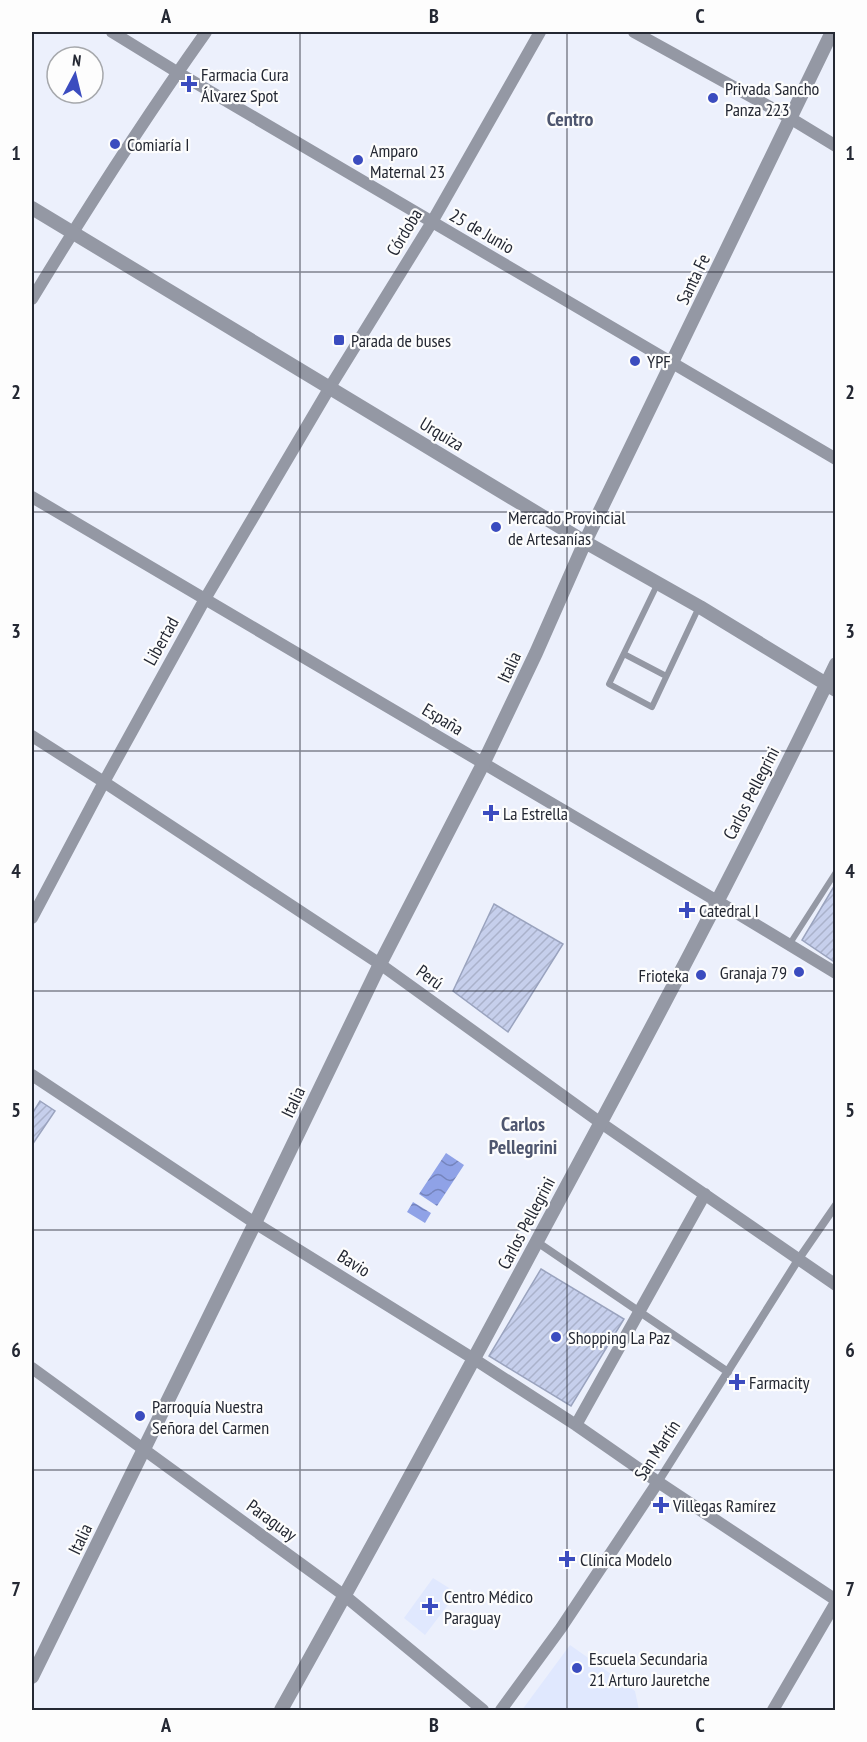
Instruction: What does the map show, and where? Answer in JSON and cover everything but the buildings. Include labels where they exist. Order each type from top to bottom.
[{"type":"street","name":"25 de Junio","points":[[112,32],[836,459]]},
{"type":"street","points":[[32,299],[177,72],[206,32]]},
{"type":"street","name":"Córdoba","points":[[330,387],[432,222],[540,32]]},
{"type":"street","points":[[634,32],[836,146]]},
{"type":"street","name":"Santa Fe","points":[[585,542],[832,32]]},
{"type":"street","name":"Urquiza","points":[[32,208],[585,542],[700,607],[831,687]]},
{"type":"street","name":"Libertad","points":[[32,918],[205,599],[330,387]]},
{"type":"street","name":"España","points":[[32,497],[836,973]]},
{"type":"street","name":"Italia","points":[[32,1677],[380,964],[483,764],[536,653],[585,542]]},
{"type":"street","name":"Carlos Pellegrini","points":[[281,1710],[601,1123],[831,687],[836,664]]},
{"type":"street","name":"Perú","points":[[32,736],[380,964],[601,1123],[836,1285]]},
{"type":"street","name":"Bavio","points":[[32,1076],[255,1223],[576,1425],[836,1601]]},
{"type":"street","points":[[576,1425],[705,1194]]},
{"type":"street","name":"San Martín","points":[[501,1710],[561,1628],[658,1482],[798,1260],[836,1205]]},
{"type":"street","points":[[537,1242],[728,1372]]},
{"type":"street","name":"Paraguay","points":[[32,1368],[345,1596],[483,1710]]},
{"type":"street","points":[[773,1710],[836,1601]]},
{"type":"lane","points":[[658,583],[609,684],[652,707],[700,607]]},
{"type":"lane","points":[[624,654],[666,676]]},
{"type":"lane","points":[[789,945],[836,872]]},
{"type":"shaded area","name":"Centro Médico Paraguay","points":[[433,1578],[457,1593],[425,1635],[404,1618]]},
{"type":"shaded area","name":"Escuela Secundaria 21 Arturo Jauretche","points":[[570,1645],[635,1691],[639,1710],[522,1710]]},
{"type":"water","points":[[446,1153],[464,1165],[437,1206],[419,1194]]},
{"type":"water","points":[[413,1202],[431,1213],[425,1223],[407,1212]]},
{"type":"place","name":"Farmacia Cura Álvarez Spot","points":[[189,84]]},
{"type":"place","name":"Privada Sancho Panza 223","points":[[713,98]]},
{"type":"place","name":"Comiaría I","points":[[115,144]]},
{"type":"place","name":"Amparo Maternal 23","points":[[358,160]]},
{"type":"place","name":"Parada de buses","points":[[339,340]]},
{"type":"place","name":"YPF","points":[[635,361]]},
{"type":"place","name":"Mercado Provincial de Artesanías","points":[[496,527]]},
{"type":"place","name":"La Estrella","points":[[491,813]]},
{"type":"place","name":"Catedral I","points":[[687,910]]},
{"type":"place","name":"Granaja 79","points":[[799,972]]},
{"type":"place","name":"Frioteka","points":[[701,975]]},
{"type":"place","name":"Shopping La Paz","points":[[556,1337]]},
{"type":"place","name":"Farmacity","points":[[737,1382]]},
{"type":"place","name":"Parroquía Nuestra Señora del Carmen","points":[[140,1416]]},
{"type":"place","name":"Villegas Ramírez","points":[[661,1505]]},
{"type":"place","name":"Clínica Modelo","points":[[567,1559]]},
{"type":"place","name":"Centro Médico Paraguay","points":[[430,1606]]},
{"type":"place","name":"Escuela Secundaria 21 Arturo Jauretche","points":[[577,1668]]},
{"type":"district","name":"Centro","points":[[570,119]]},
{"type":"district","name":"Carlos Pellegrini","points":[[523,1136]]}]
